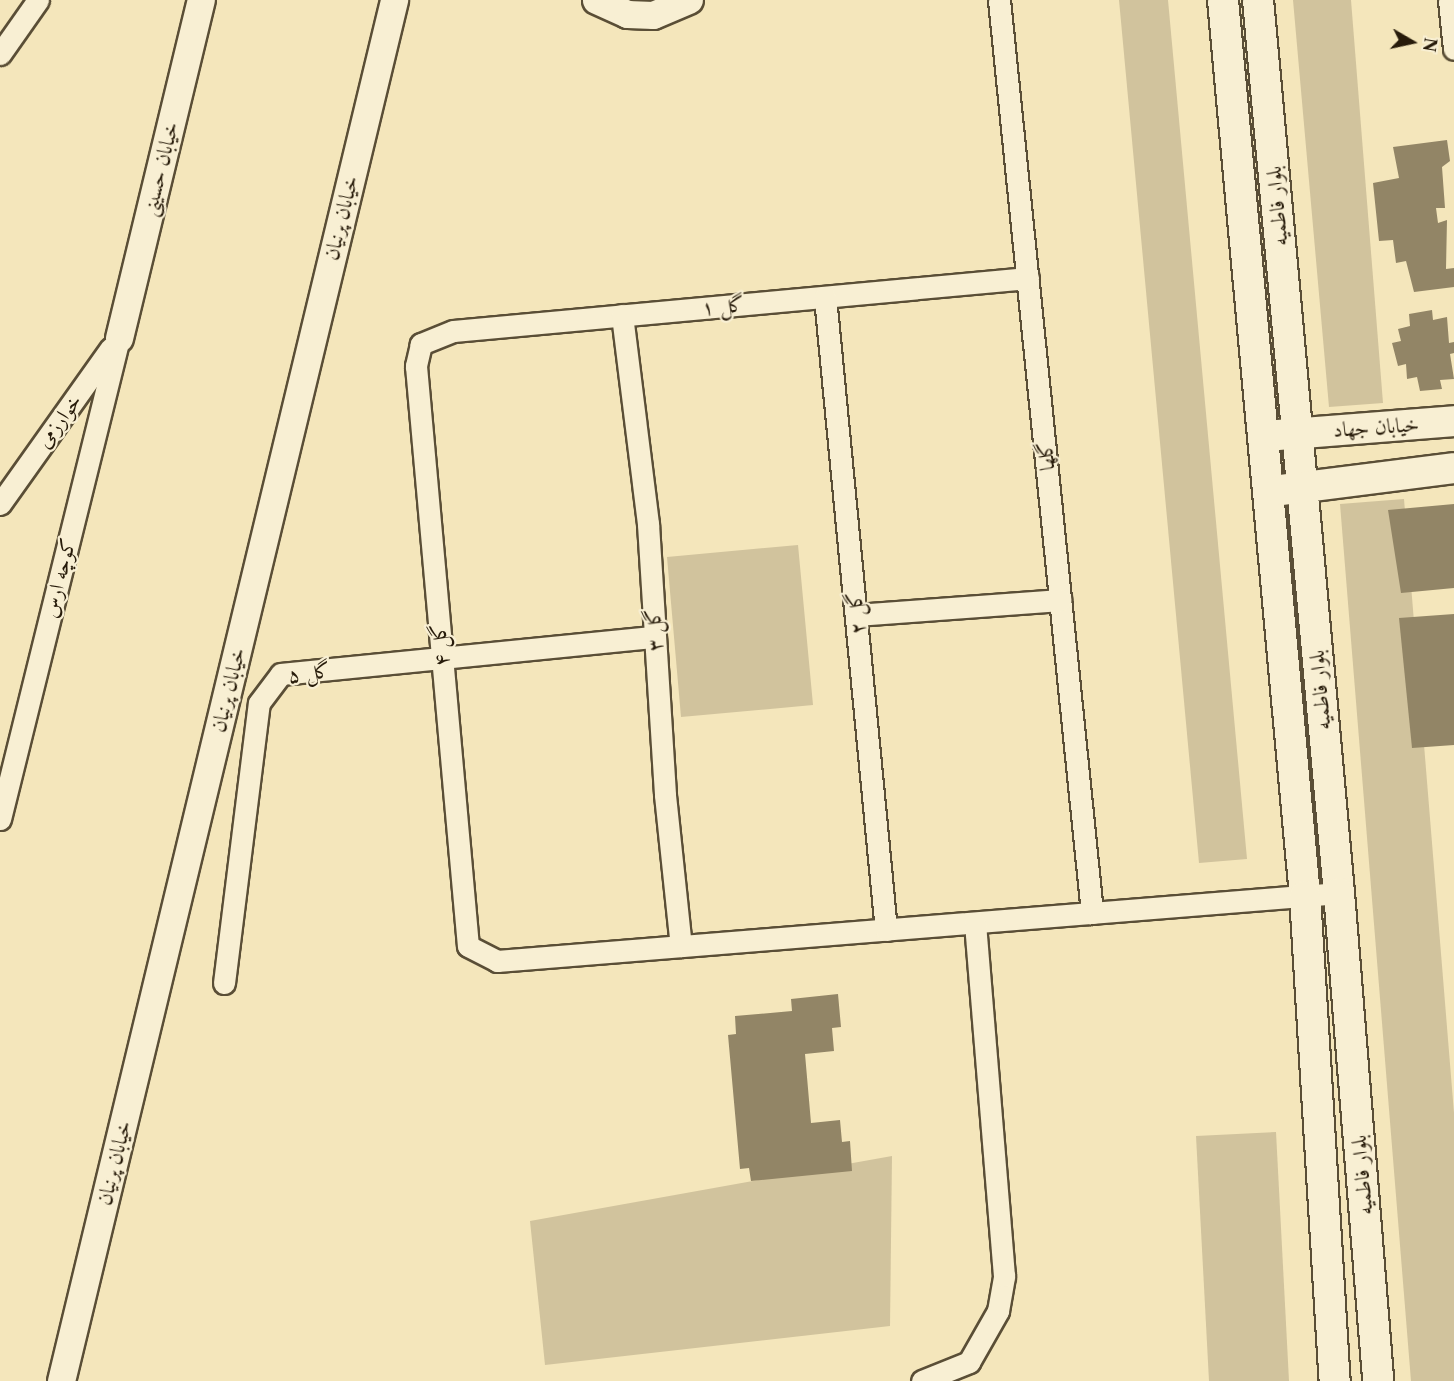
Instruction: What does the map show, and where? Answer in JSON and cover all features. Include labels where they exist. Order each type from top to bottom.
[{"type":"main road","name":"بلوار فاطمیه","points":[[1223,0],[1305,896],[1335,1381]]},
{"type":"main road","name":"بلوار فاطمیه","points":[[1258,0],[1339,893],[1378,1381]]},
{"type":"main road","name":"خیابان جهاد","points":[[1262,436],[1454,422]]},
{"type":"main road","points":[[1268,491],[1454,468]]},
{"type":"street","points":[[0,54],[38,0]]},
{"type":"street","name":"خیابان حسینی","points":[[119,338],[201,0]]},
{"type":"street","name":"خیابان پرنیان","points":[[62,1381],[394,0]]},
{"type":"street","points":[[596,0],[627,14],[654,15],[689,0]]},
{"type":"street","name":"گلها","points":[[999,0],[1092,913]]},
{"type":"street","points":[[1449,0],[1454,49]]},
{"type":"street","name":"گل ۱","points":[[421,344],[453,331],[1028,279]]},
{"type":"street","name":"گل ۲","points":[[825,297],[886,930]]},
{"type":"street","name":"گل ۳","points":[[622,315],[648,524],[654,637],[681,946]]},
{"type":"street","name":"خوارزمی","points":[[0,504],[119,338]]},
{"type":"street","name":"کوچه ارس","points":[[0,819],[119,338]]},
{"type":"street","name":"گل ۴","points":[[421,344],[416,366],[468,946],[497,961],[681,946]]},
{"type":"street","points":[[856,615],[1060,600]]},
{"type":"street","name":"گل ۵","points":[[224,983],[259,704],[281,674],[654,637]]},
{"type":"street","points":[[681,946],[1339,893]]},
{"type":"street","points":[[922,1381],[969,1362],[998,1311],[1004,1276],[975,922]]},
{"type":"shaded area","points":[[1119,0],[1168,0],[1247,859],[1199,863]]},
{"type":"shaded area","points":[[1293,0],[1351,0],[1383,403],[1329,407]]},
{"type":"shaded area","points":[[1404,499],[1454,1113],[1454,1381],[1411,1381],[1340,504]]},
{"type":"shaded area","points":[[798,545],[813,705],[681,717],[667,557]]},
{"type":"shaded area","points":[[1276,1132],[1289,1381],[1209,1381],[1196,1136]]},
{"type":"shaded area","points":[[892,1156],[890,1326],[545,1365],[530,1221]]},
{"type":"building","points":[[1447,140],[1450,161],[1442,167],[1445,208],[1436,208],[1438,223],[1447,220],[1446,269],[1454,268],[1454,287],[1414,292],[1406,261],[1396,263],[1393,240],[1379,241],[1373,183],[1399,178],[1393,147]]},
{"type":"building","points":[[1432,310],[1433,320],[1447,317],[1449,343],[1454,342],[1454,353],[1450,354],[1454,379],[1440,380],[1442,389],[1420,391],[1417,377],[1407,379],[1406,364],[1398,366],[1392,343],[1401,341],[1398,329],[1410,326],[1409,314]]},
{"type":"building","points":[[1454,504],[1454,588],[1401,593],[1388,510]]},
{"type":"building","points":[[1454,614],[1454,745],[1412,748],[1399,618]]},
{"type":"building","points":[[838,994],[841,1027],[832,1028],[834,1051],[805,1054],[811,1123],[840,1120],[842,1142],[850,1141],[852,1171],[751,1181],[749,1168],[740,1169],[728,1035],[736,1034],[735,1016],[792,1011],[791,999]]}]
